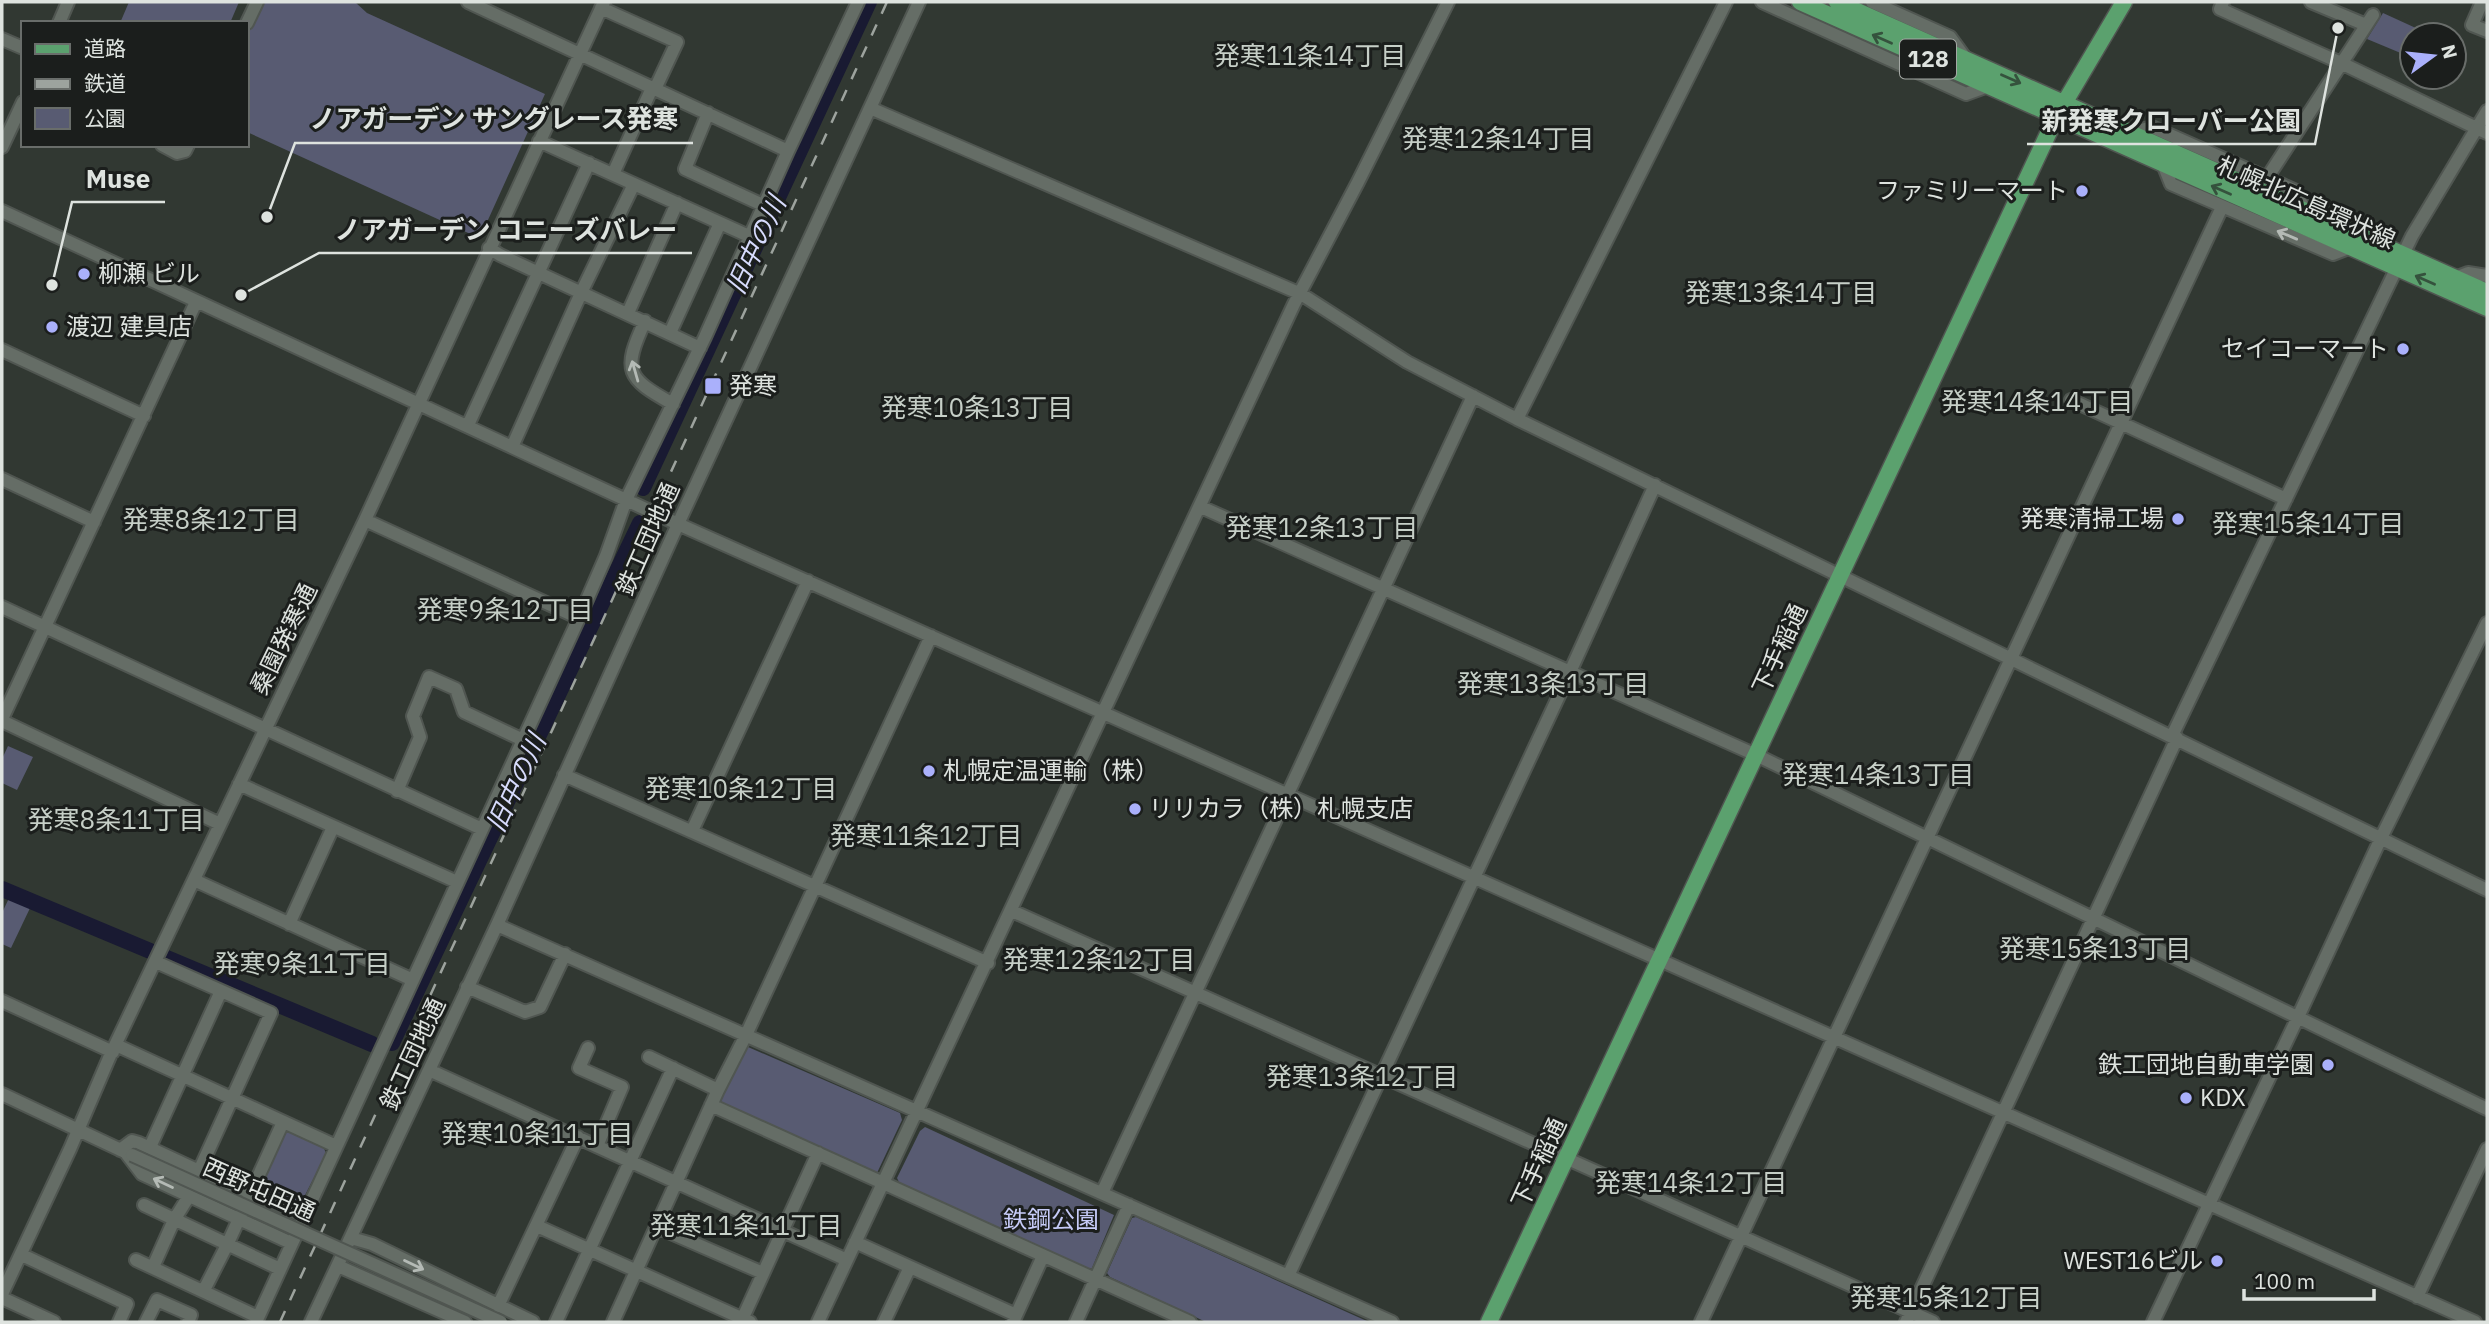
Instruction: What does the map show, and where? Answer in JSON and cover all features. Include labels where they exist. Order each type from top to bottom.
[{"type":"main road","name":"札幌北広島環状線","points":[[1800,2],[1988,86],[2131,133],[2306,211],[2487,308]]},
{"type":"main road","name":"札幌北広島環状線","points":[[1837,2],[1966,59],[2164,164],[2351,247],[2455,278],[2487,292]]},
{"type":"main road","name":"下手稲通","points":[[1489,1322],[2060,110],[2124,2]]},
{"type":"street","points":[[60,21],[68,2]]},
{"type":"street","points":[[248,21],[257,2]]},
{"type":"street","points":[[468,2],[788,151]]},
{"type":"street","name":"鉄工団地通","points":[[313,1322],[919,2]]},
{"type":"street","points":[[818,1322],[1294,304],[1448,2]]},
{"type":"street","points":[[1517,419],[1726,2]]},
{"type":"street","points":[[1762,2],[1966,94],[1988,86]]},
{"type":"street","points":[[1872,2],[1950,37],[1966,59]]},
{"type":"street","points":[[2223,2],[2220,9],[2341,63],[2482,131]]},
{"type":"street","points":[[2267,178],[2370,20],[2311,2]]},
{"type":"street","points":[[2482,2],[2472,25],[2487,31]]},
{"type":"street","points":[[136,1260],[204,1290],[257,1320],[579,618],[606,556],[626,500],[751,237],[854,3]]},
{"type":"street","points":[[603,5],[677,42],[613,174]]},
{"type":"street","name":"桑園発寒通","points":[[2,1296],[85,1110],[365,520],[603,5]]},
{"type":"street","points":[[2,38],[21,47]]},
{"type":"street","points":[[2,146],[21,106]]},
{"type":"street","points":[[870,108],[1301,294],[1407,362],[1517,419],[2487,890]]},
{"type":"street","points":[[1908,1317],[2005,1113],[2175,737],[2400,261],[2482,131],[2487,110]]},
{"type":"street","points":[[708,113],[685,169],[765,206]]},
{"type":"street","points":[[2131,133],[2152,127],[2294,190],[2306,211]]},
{"type":"street","points":[[539,141],[751,237]]},
{"type":"street","points":[[166,147],[177,153],[185,151],[187,147]]},
{"type":"street","points":[[468,425],[589,163]]},
{"type":"street","points":[[2164,164],[2171,184],[2222,207],[2333,254],[2351,247]]},
{"type":"street","points":[[512,447],[581,293],[634,184]]},
{"type":"street","points":[[628,313],[677,203]]},
{"type":"street","points":[[1701,1322],[2222,207]]},
{"type":"street","points":[[2,211],[678,524],[2475,1322]]},
{"type":"street","points":[[670,333],[720,223]]},
{"type":"street","points":[[489,248],[700,348]]},
{"type":"street","points":[[2455,278],[2468,273],[2487,276]]},
{"type":"street","points":[[196,302],[2,720],[220,824]]},
{"type":"street","points":[[645,321],[633,348],[631,369],[636,381],[645,389],[673,404]]},
{"type":"street","points":[[2,350],[144,416]]},
{"type":"street","points":[[1102,1194],[1473,396]]},
{"type":"street","points":[[2071,400],[2286,499]]},
{"type":"street","points":[[2,479],[94,522]]},
{"type":"street","points":[[1288,1276],[1655,485]]},
{"type":"street","points":[[1201,507],[1756,755],[2487,1109]]},
{"type":"street","points":[[365,520],[579,618]]},
{"type":"street","points":[[692,831],[808,581]]},
{"type":"street","points":[[2,607],[482,830]]},
{"type":"street","points":[[2153,1322],[2381,838],[2487,623]]},
{"type":"street","points":[[613,1322],[711,1105],[931,636]]},
{"type":"street","points":[[397,791],[420,737],[413,716],[429,677],[456,689],[464,712],[523,740]]},
{"type":"street","points":[[564,775],[988,963]]},
{"type":"street","points":[[239,784],[457,883]]},
{"type":"street","points":[[289,924],[333,827]]},
{"type":"street","points":[[194,880],[412,980]]},
{"type":"street","points":[[1012,911],[1742,1236],[1908,1317],[1933,1322]]},
{"type":"street","points":[[497,925],[1392,1322]]},
{"type":"street","points":[[467,987],[525,1012],[540,1007],[565,954]]},
{"type":"street","points":[[158,957],[271,1013],[200,1171]]},
{"type":"street","points":[[150,1147],[222,991]]},
{"type":"street","points":[[2,1001],[182,1075],[336,1146]]},
{"type":"street","points":[[588,1048],[579,1068],[622,1087],[597,1146]]},
{"type":"street","points":[[649,1057],[718,1090]]},
{"type":"street","points":[[555,1322],[673,1068]]},
{"type":"street","points":[[429,1070],[847,1260]]},
{"type":"street","name":"西野屯田通","points":[[2,1094],[500,1322]]},
{"type":"street","points":[[711,1105],[1189,1322]]},
{"type":"street","points":[[204,1290],[283,1122]]},
{"type":"street","points":[[498,1306],[579,1138]]},
{"type":"street","points":[[291,1243],[142,1174],[126,1153],[132,1141],[150,1147],[304,1214]]},
{"type":"street","points":[[2417,1297],[2487,1149]]},
{"type":"street","points":[[537,1226],[744,1321],[818,1153]]},
{"type":"street","points":[[153,1267],[174,1220],[189,1196]]},
{"type":"street","points":[[144,1205],[280,1269]]},
{"type":"street","points":[[1076,1322],[1129,1205]]},
{"type":"street","points":[[657,1227],[763,1273]]},
{"type":"street","points":[[351,1238],[372,1244],[533,1322]]},
{"type":"street","points":[[855,1242],[1014,1319],[1043,1256]]},
{"type":"street","points":[[22,1255],[127,1304],[119,1322]]},
{"type":"street","points":[[338,1266],[466,1322],[479,1296]]},
{"type":"street","points":[[888,1321],[910,1267]]},
{"type":"street","points":[[2,1296],[54,1322]]},
{"type":"street","points":[[146,1322],[157,1300],[191,1315],[188,1322]]},
{"type":"green space","points":[[129,2],[239,2],[231,21],[121,21]]},
{"type":"green space","points":[[263,2],[355,2],[367,13],[545,94],[483,231],[477,237],[248,132],[248,34]]},
{"type":"green space","points":[[2383,13],[2400,21],[2398,21],[2398,52],[2367,39]]},
{"type":"green space","points":[[8,746],[33,757],[17,790],[2,783],[2,759]]},
{"type":"green space","points":[[10,896],[31,906],[11,948],[2,944],[2,913]]},
{"type":"green space","points":[[748,1047],[900,1113],[902,1120],[877,1173],[873,1175],[721,1106],[720,1101],[743,1048]]},
{"type":"green space","name":"鉄鋼公園","points":[[925,1127],[1114,1215],[1092,1268],[1085,1269],[900,1184],[897,1178],[920,1131]]},
{"type":"green space","points":[[286,1130],[324,1148],[326,1154],[302,1201],[294,1204],[258,1190]]},
{"type":"green space","points":[[1136,1217],[1369,1322],[1206,1322],[1110,1277],[1107,1273],[1132,1218]]},
{"type":"waterway","name":"旧中の川","points":[[643,488],[869,2]]},
{"type":"waterway","name":"旧中の川","points":[[392,1043],[640,523]]},
{"type":"waterway","name":"旧中の川","points":[[2,889],[372,1044]]},
{"type":"railway","points":[[280,1322],[887,2]]},
{"type":"place","name":"新発寒クローバー公園","points":[[2338,28]]},
{"type":"place","name":"ファミリーマート","points":[[2082,191]]},
{"type":"place","name":"ノアガーデン サングレース発寒","points":[[267,217]]},
{"type":"place","name":"柳瀬 ビル","points":[[84,274]]},
{"type":"place","name":"Muse","points":[[52,285]]},
{"type":"place","name":"ノアガーデン コニーズバレー","points":[[241,295]]},
{"type":"place","name":"渡辺 建具店","points":[[52,327]]},
{"type":"place","name":"セイコーマート","points":[[2403,349]]},
{"type":"place","name":"発寒","points":[[713,386]]},
{"type":"place","name":"発寒清掃工場","points":[[2178,519]]},
{"type":"place","name":"札幌定温運輸（株）","points":[[929,771]]},
{"type":"place","name":"リリカラ（株）札幌支店","points":[[1135,809]]},
{"type":"place","name":"鉄工団地自動車学園","points":[[2328,1065]]},
{"type":"place","name":"KDX","points":[[2186,1098]]},
{"type":"place","name":"WEST16ビル","points":[[2217,1261]]},
{"type":"district","name":"発寒11条14丁目","points":[[1310,56]]},
{"type":"district","name":"発寒12条14丁目","points":[[1498,139]]},
{"type":"district","name":"発寒13条14丁目","points":[[1781,293]]},
{"type":"district","name":"発寒14条14丁目","points":[[2037,402]]},
{"type":"district","name":"発寒10条13丁目","points":[[977,408]]},
{"type":"district","name":"発寒8条12丁目","points":[[211,520]]},
{"type":"district","name":"発寒15条14丁目","points":[[2308,524]]},
{"type":"district","name":"発寒12条13丁目","points":[[1322,528]]},
{"type":"district","name":"発寒9条12丁目","points":[[505,610]]},
{"type":"district","name":"発寒13条13丁目","points":[[1553,684]]},
{"type":"district","name":"発寒14条13丁目","points":[[1878,775]]},
{"type":"district","name":"発寒10条12丁目","points":[[741,789]]},
{"type":"district","name":"発寒8条11丁目","points":[[116,820]]},
{"type":"district","name":"発寒11条12丁目","points":[[926,836]]},
{"type":"district","name":"発寒15条13丁目","points":[[2095,949]]},
{"type":"district","name":"発寒12条12丁目","points":[[1099,960]]},
{"type":"district","name":"発寒9条11丁目","points":[[302,964]]},
{"type":"district","name":"発寒13条12丁目","points":[[1362,1077]]},
{"type":"district","name":"発寒10条11丁目","points":[[537,1134]]},
{"type":"district","name":"発寒14条12丁目","points":[[1691,1183]]},
{"type":"district","name":"発寒11条11丁目","points":[[746,1226]]},
{"type":"district","name":"発寒15条12丁目","points":[[1946,1298]]}]
